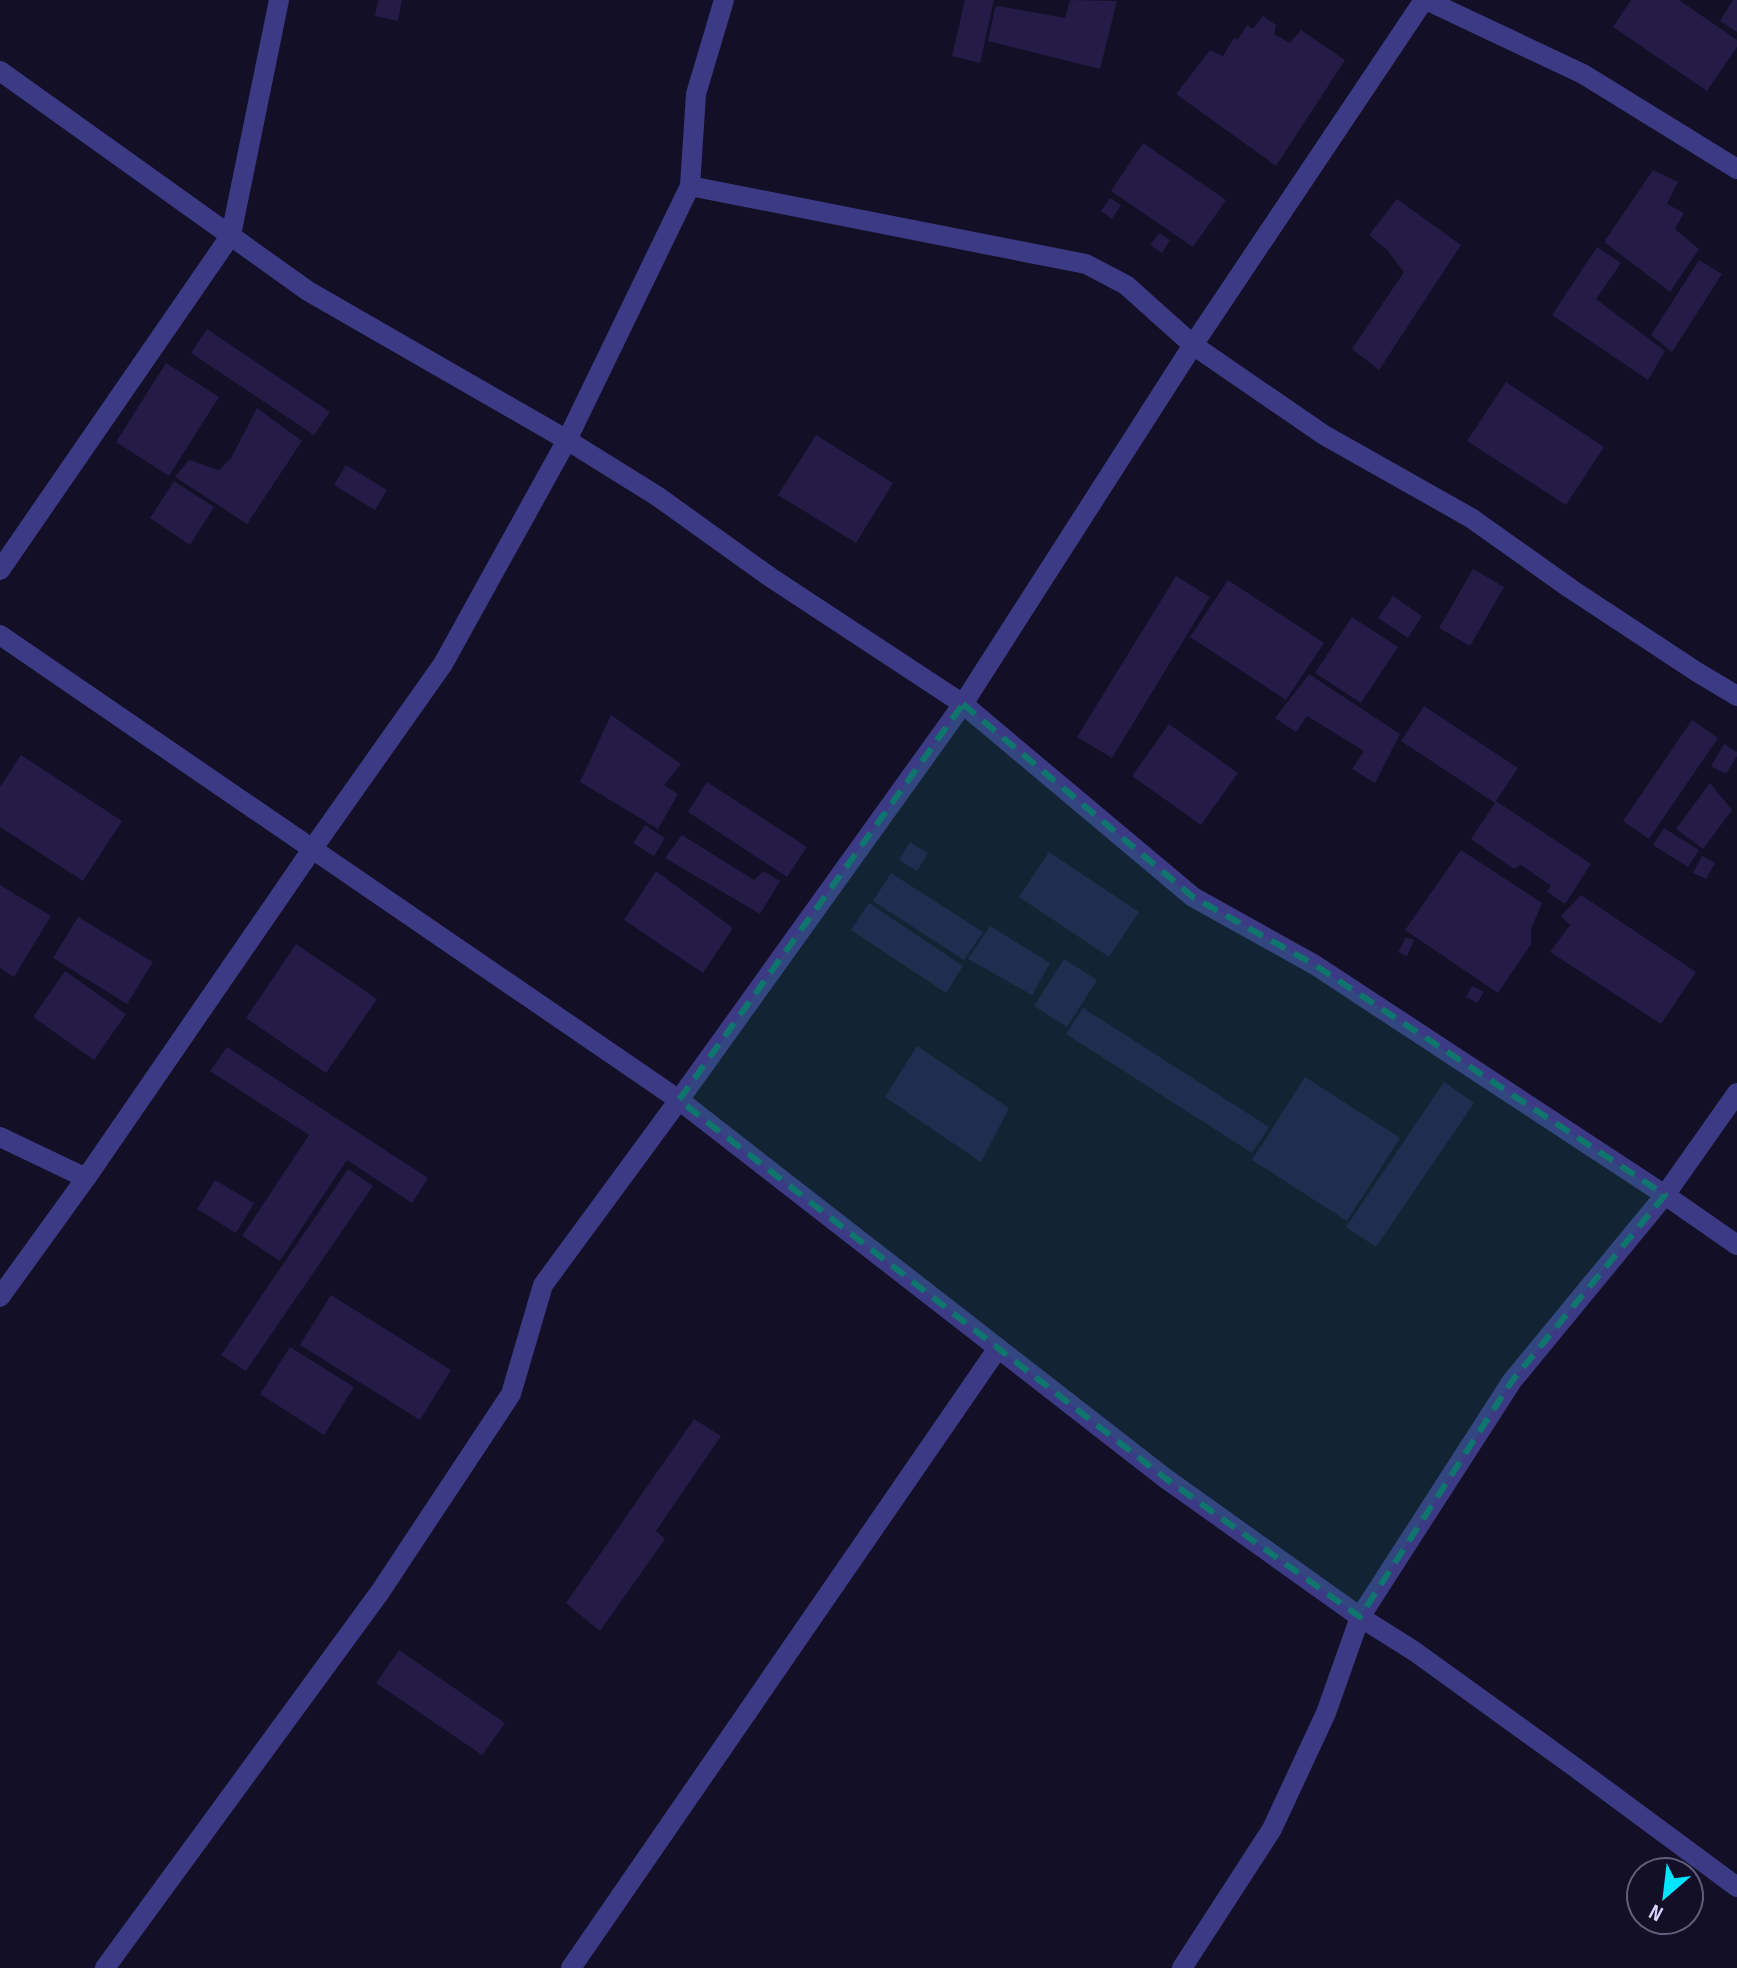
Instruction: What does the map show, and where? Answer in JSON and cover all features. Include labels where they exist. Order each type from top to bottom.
[{"type":"street","points":[[0,570],[231,235],[279,0]]},
{"type":"street","points":[[0,1297],[443,664],[567,440],[690,186],[696,94],[724,0]]},
{"type":"street","points":[[105,1968],[380,1592],[511,1394],[543,1285],[963,704],[1193,345],[1425,0],[1583,74],[1737,169]]},
{"type":"street","points":[[0,71],[308,291],[567,440],[657,496],[770,577],[963,704],[1193,897],[1315,965],[1737,1245]]},
{"type":"street","points":[[690,186],[1086,264],[1126,285],[1193,345],[1324,435],[1471,518],[1571,589],[1737,696]]},
{"type":"street","points":[[0,635],[679,1100],[1165,1478],[1360,1617],[1414,1651],[1737,1887]]},
{"type":"street","points":[[1182,1968],[1272,1829],[1326,1713],[1360,1617],[1512,1381],[1665,1195],[1737,1093]]},
{"type":"street","points":[[0,1137],[86,1178]]},
{"type":"street","points":[[571,1968],[998,1348]]},
{"type":"highlighted area","points":[[963,704],[1193,897],[1315,965],[1665,1195],[1512,1381],[1360,1617],[1165,1478],[679,1100]]},
{"type":"building","points":[[378,0],[402,0],[398,21],[375,16]]},
{"type":"building","points":[[965,0],[994,0],[980,63],[952,56]]},
{"type":"building","points":[[1070,0],[1117,1],[1100,69],[988,41],[998,6],[1065,18]]},
{"type":"building","points":[[1631,0],[1679,0],[1737,40],[1737,47],[1707,91],[1613,27]]},
{"type":"building","points":[[1733,0],[1737,0],[1737,32],[1720,21]]},
{"type":"building","points":[[1263,16],[1276,25],[1274,34],[1290,43],[1301,30],[1345,60],[1276,166],[1176,94],[1210,50],[1223,56],[1247,25],[1253,29]]},
{"type":"building","points":[[1143,143],[1226,200],[1193,247],[1111,191]]},
{"type":"building","points":[[1653,170],[1678,182],[1667,204],[1684,213],[1675,229],[1699,249],[1670,292],[1604,242]]},
{"type":"building","points":[[1110,198],[1121,205],[1112,219],[1101,211]]},
{"type":"building","points":[[1397,199],[1461,245],[1379,370],[1352,349],[1404,272],[1387,250],[1369,235]]},
{"type":"building","points":[[1159,233],[1170,240],[1162,253],[1150,245]]},
{"type":"building","points":[[1597,247],[1621,263],[1596,299],[1665,351],[1648,380],[1552,315]]},
{"type":"building","points":[[1699,260],[1722,274],[1672,352],[1651,335]]},
{"type":"building","points":[[207,329],[330,412],[314,435],[191,353]]},
{"type":"building","points":[[166,363],[219,397],[169,476],[116,442]]},
{"type":"building","points":[[1506,382],[1604,447],[1566,505],[1467,441]]},
{"type":"building","points":[[257,408],[302,441],[247,524],[175,477],[189,460],[219,470],[231,458]]},
{"type":"building","points":[[816,435],[893,483],[856,543],[778,495]]},
{"type":"building","points":[[346,465],[387,490],[375,510],[334,485]]},
{"type":"building","points":[[174,481],[214,507],[190,545],[150,518]]},
{"type":"building","points":[[1473,569],[1504,587],[1470,646],[1439,628]]},
{"type":"building","points":[[1176,576],[1210,597],[1112,758],[1077,737]]},
{"type":"building","points":[[1228,580],[1324,643],[1286,700],[1190,637]]},
{"type":"building","points":[[1393,596],[1422,616],[1408,638],[1378,618]]},
{"type":"building","points":[[1352,617],[1398,647],[1361,703],[1315,673]]},
{"type":"building","points":[[1309,674],[1400,734],[1375,783],[1352,769],[1364,751],[1307,716],[1296,732],[1275,718]]},
{"type":"building","points":[[1424,706],[1518,768],[1496,801],[1591,864],[1565,904],[1547,892],[1551,886],[1521,865],[1514,869],[1471,839],[1495,803],[1401,741]]},
{"type":"building","points":[[611,715],[681,764],[664,785],[678,794],[658,829],[580,782]]},
{"type":"building","points":[[1692,720],[1718,738],[1649,839],[1623,821]]},
{"type":"building","points":[[1169,724],[1238,773],[1201,825],[1132,776]]},
{"type":"building","points":[[1724,744],[1737,752],[1726,774],[1711,766]]},
{"type":"building","points":[[21,755],[122,821],[83,881],[0,827],[0,787]]},
{"type":"building","points":[[707,782],[807,847],[787,877],[688,812]]},
{"type":"building","points":[[1710,783],[1732,810],[1703,849],[1676,829]]},
{"type":"building","points":[[645,825],[665,838],[654,856],[633,843]]},
{"type":"building","points":[[1664,828],[1699,850],[1688,867],[1653,845]]},
{"type":"building","points":[[682,835],[754,880],[763,871],[780,881],[760,914],[665,858]]},
{"type":"building","points":[[910,842],[928,853],[917,871],[899,860]]},
{"type":"building","points":[[1461,850],[1542,903],[1531,929],[1531,944],[1498,993],[1405,930]]},
{"type":"building","points":[[1049,852],[1139,912],[1109,957],[1019,897]]},
{"type":"building","points":[[1702,856],[1715,863],[1706,879],[1693,873]]},
{"type":"building","points":[[656,871],[733,928],[703,973],[624,920]]},
{"type":"building","points":[[891,873],[983,932],[964,960],[873,901]]},
{"type":"building","points":[[0,885],[51,916],[14,977],[0,968]]},
{"type":"building","points":[[1581,895],[1696,972],[1661,1024],[1550,952],[1570,925],[1561,916]]},
{"type":"building","points":[[869,903],[963,966],[946,993],[851,930]]},
{"type":"building","points":[[78,917],[153,962],[127,1004],[53,958]]},
{"type":"building","points":[[990,926],[1050,963],[1032,995],[968,959]]},
{"type":"building","points":[[1406,937],[1414,940],[1407,956],[1398,952]]},
{"type":"building","points":[[296,944],[377,999],[326,1073],[246,1018]]},
{"type":"building","points":[[1064,959],[1097,980],[1067,1027],[1034,1006]]},
{"type":"building","points":[[65,971],[126,1014],[94,1060],[33,1017]]},
{"type":"building","points":[[1472,986],[1484,992],[1477,1003],[1466,997]]},
{"type":"building","points":[[1083,1008],[1269,1127],[1252,1153],[1066,1034]]},
{"type":"building","points":[[917,1046],[1009,1108],[981,1162],[885,1097]]},
{"type":"building","points":[[227,1047],[428,1178],[412,1203],[347,1160],[280,1261],[242,1236],[309,1135],[210,1071]]},
{"type":"building","points":[[1305,1077],[1400,1138],[1347,1221],[1252,1160]]},
{"type":"building","points":[[1444,1082],[1474,1103],[1376,1247],[1346,1227]]},
{"type":"building","points":[[348,1169],[373,1186],[246,1371],[221,1355]]},
{"type":"building","points":[[215,1180],[254,1203],[236,1233],[197,1209]]},
{"type":"building","points":[[331,1295],[451,1370],[420,1420],[300,1345]]},
{"type":"building","points":[[290,1347],[354,1387],[324,1435],[260,1394]]},
{"type":"building","points":[[694,1419],[721,1436],[656,1531],[665,1539],[600,1631],[566,1603]]},
{"type":"building","points":[[399,1650],[505,1723],[482,1755],[376,1683]]}]
